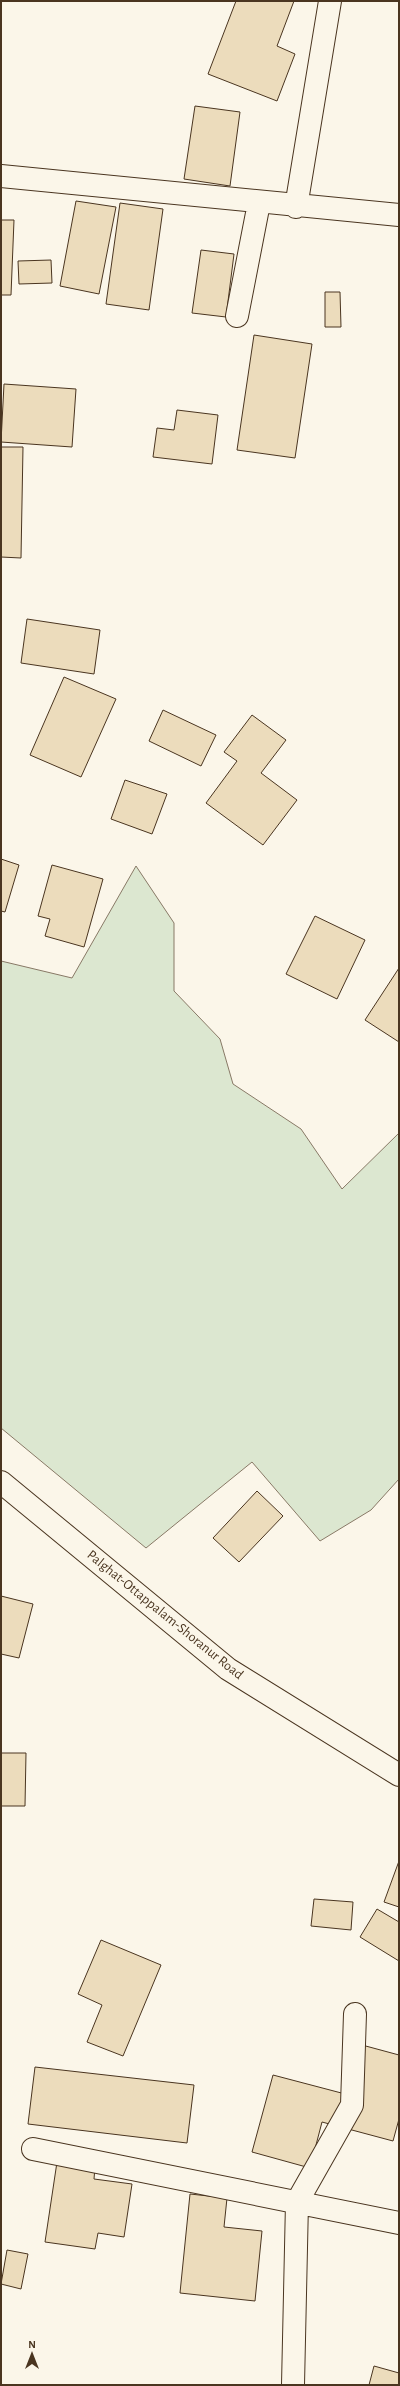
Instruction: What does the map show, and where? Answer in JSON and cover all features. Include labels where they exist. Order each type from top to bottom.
[{"type":"street","points":[[296,207],[330,1]]},
{"type":"street","points":[[1,176],[296,207],[399,215]]},
{"type":"street","points":[[237,316],[259,203]]},
{"type":"street","name":"Palghat-Ottappalam-Shoranur Road","points":[[1,1482],[228,1669],[399,1775]]},
{"type":"street","points":[[293,2385],[297,2202],[352,2105],[355,2014]]},
{"type":"street","points":[[33,2149],[399,2223]]},
{"type":"green space","points":[[136,866],[174,923],[174,991],[220,1039],[233,1084],[301,1129],[342,1189],[399,1133],[399,1479],[371,1510],[320,1541],[252,1462],[146,1548],[1,1428],[1,961],[72,978]]},
{"type":"building","points":[[236,1],[294,1],[277,46],[295,54],[277,101],[208,74]]},
{"type":"building","points":[[195,106],[240,112],[230,186],[184,179]]},
{"type":"building","points":[[76,201],[116,207],[99,294],[60,286]]},
{"type":"building","points":[[120,203],[163,209],[149,310],[106,304]]},
{"type":"building","points":[[1,220],[14,220],[11,295],[1,295]]},
{"type":"building","points":[[201,250],[234,254],[226,317],[192,313]]},
{"type":"building","points":[[51,260],[52,283],[19,284],[18,261]]},
{"type":"building","points":[[325,292],[340,292],[341,327],[325,327]]},
{"type":"building","points":[[254,335],[312,344],[295,458],[237,450]]},
{"type":"building","points":[[4,384],[76,389],[72,447],[1,442]]},
{"type":"building","points":[[177,410],[218,415],[212,464],[153,457],[157,428],[174,430]]},
{"type":"building","points":[[1,447],[23,447],[21,558],[1,557]]},
{"type":"building","points":[[27,619],[100,630],[94,674],[21,663]]},
{"type":"building","points":[[64,677],[116,699],[81,777],[30,755]]},
{"type":"building","points":[[163,710],[216,735],[201,766],[149,741]]},
{"type":"building","points":[[252,715],[286,740],[261,773],[297,800],[263,845],[206,803],[237,761],[224,752]]},
{"type":"building","points":[[125,780],[167,794],[152,834],[111,819]]},
{"type":"building","points":[[1,859],[19,865],[5,912],[1,911]]},
{"type":"building","points":[[52,865],[103,879],[84,947],[45,936],[50,919],[38,916]]},
{"type":"building","points":[[315,916],[365,940],[337,999],[286,974]]},
{"type":"building","points":[[399,968],[399,1042],[365,1020]]},
{"type":"building","points":[[257,1491],[283,1516],[239,1562],[213,1538]]},
{"type":"building","points":[[1,1596],[33,1604],[19,1658],[1,1654]]},
{"type":"building","points":[[1,1753],[26,1753],[25,1806],[1,1806]]},
{"type":"building","points":[[399,1861],[399,1907],[384,1902]]},
{"type":"building","points":[[314,1899],[353,1902],[351,1930],[311,1926]]},
{"type":"building","points":[[377,1909],[399,1922],[399,1961],[360,1937]]},
{"type":"building","points":[[101,1940],[161,1965],[123,2056],[87,2042],[102,2005],[78,1994]]},
{"type":"building","points":[[362,2045],[399,2055],[399,2119],[393,2141],[322,2122],[310,2168],[252,2152],[273,2075],[349,2095]]},
{"type":"building","points":[[35,2067],[194,2085],[187,2143],[28,2124]]},
{"type":"building","points":[[57,2162],[95,2167],[94,2179],[132,2184],[124,2237],[98,2233],[95,2249],[45,2242]]},
{"type":"building","points":[[190,2194],[227,2198],[224,2227],[262,2231],[255,2301],[180,2293]]},
{"type":"building","points":[[7,2250],[28,2254],[21,2289],[1,2284]]},
{"type":"building","points":[[374,2366],[399,2373],[399,2385],[369,2385]]}]
